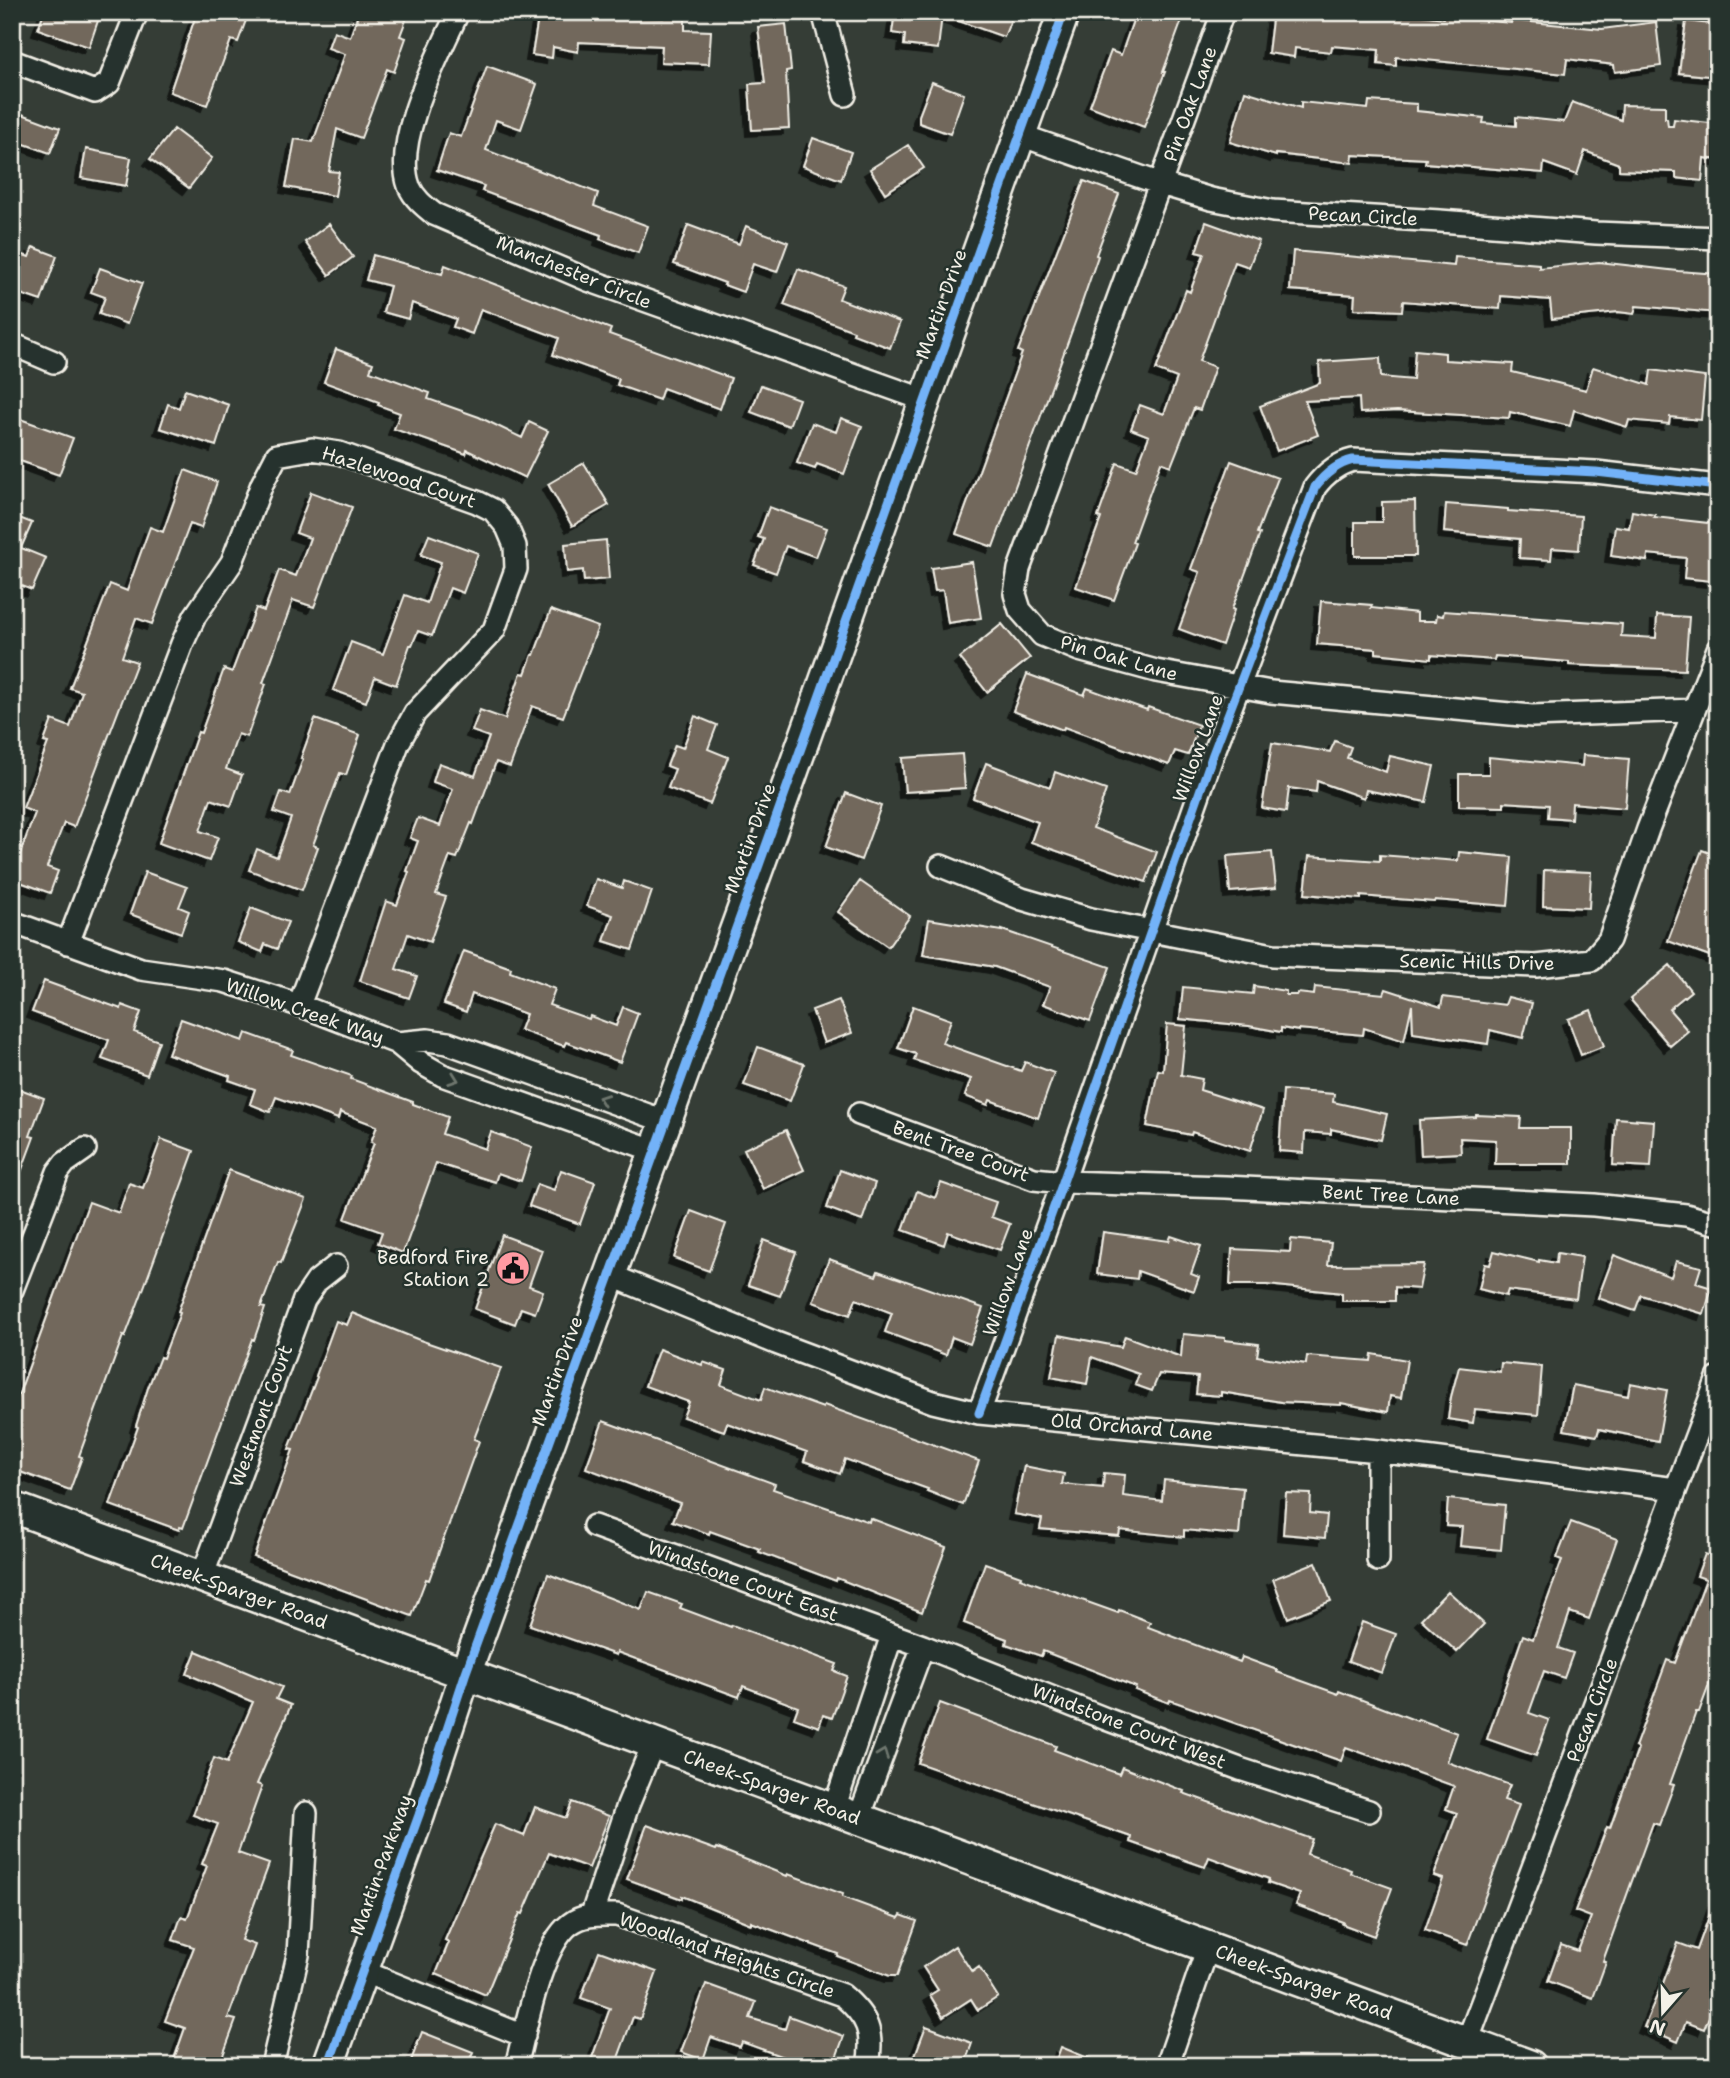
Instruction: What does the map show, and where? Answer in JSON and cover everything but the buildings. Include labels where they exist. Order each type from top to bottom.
[{"type":"street","points":[[12,61],[95,92],[109,83],[137,12]]},
{"type":"street","name":"Manchester Circle","points":[[458,12],[424,88],[405,148],[409,186],[419,202],[434,215],[588,281],[925,400]]},
{"type":"street","points":[[823,12],[845,95]]},
{"type":"street","name":"Martin Drive","points":[[465,1675],[667,1122],[1063,12]]},
{"type":"street","name":"Pin Oak Lane","points":[[1223,12],[1019,569],[1015,594],[1020,610],[1042,635],[1079,650],[1156,671],[1271,692],[1532,716],[1694,710]]},
{"type":"street","name":"Pecan Circle","points":[[1020,135],[1161,184],[1211,199],[1272,211],[1596,233],[1718,238]]},
{"type":"street","points":[[12,344],[54,362]]},
{"type":"street","name":"Hazlewood Court","points":[[68,943],[182,644],[195,616],[232,562],[262,484],[277,455],[312,449],[339,453],[493,510],[507,527],[515,547],[516,569],[494,630],[415,713],[398,744],[299,1005]]},
{"type":"street","name":"Willow Lane","points":[[979,1413],[1213,754],[1315,488],[1324,475],[1342,463],[1353,460],[1596,472],[1718,486]]},
{"type":"street","name":"Scenic Hills Drive","points":[[941,866],[1022,899],[1091,919],[1273,955],[1536,967],[1592,960],[1609,940],[1718,649]]},
{"type":"street","name":"Willow Creek Way","points":[[12,922],[141,969],[225,981],[299,1005],[397,1043],[421,1063],[442,1074],[656,1151]]},
{"type":"street","name":"Willow Creek Way","points":[[397,1043],[428,1040],[448,1042],[667,1122]]},
{"type":"street","name":"Bent Tree Court","points":[[859,1114],[1034,1179],[1063,1182]]},
{"type":"street","points":[[12,1290],[58,1172],[65,1163],[85,1149]]},
{"type":"street","name":"Bent Tree Lane","points":[[1063,1182],[1594,1205],[1686,1215],[1718,1224]]},
{"type":"street","name":"Westmont Court","points":[[202,1577],[304,1300],[317,1281],[336,1266]]},
{"type":"street","name":"Old Orchard Lane","points":[[610,1275],[776,1343],[933,1402],[979,1413],[1378,1451],[1676,1489]]},
{"type":"street","name":"Pecan Circle","points":[[1467,2042],[1718,1378]]},
{"type":"street","points":[[1378,1451],[1378,1560]]},
{"type":"street","name":"Cheek-Sparger Road","points":[[12,1507],[1531,2066]]},
{"type":"street","name":"Windstone Court East","points":[[594,1526],[892,1635]]},
{"type":"street","points":[[846,1813],[892,1635]]},
{"type":"street","name":"Windstone Court West","points":[[892,1635],[1240,1769],[1369,1811]]},
{"type":"street","points":[[846,1813],[923,1646]]},
{"type":"street","name":"Martin Parkway","points":[[328,2066],[419,1815],[465,1675]]},
{"type":"street","points":[[592,1914],[628,1804],[653,1744]]},
{"type":"street","points":[[272,2066],[298,1955],[306,1813]]},
{"type":"street","name":"Woodland Heights Circle","points":[[516,2066],[542,1969],[559,1937],[571,1923],[592,1914],[618,1915],[842,1995],[859,2009],[868,2024],[871,2046],[868,2066]]},
{"type":"street","points":[[1167,2066],[1208,1947]]},
{"type":"street","points":[[362,1971],[524,2036]]},
{"type":"cycle path","points":[[328,2066],[419,1815],[465,1675],[771,832],[1064,12]]},
{"type":"cycle path","points":[[979,1413],[1213,754],[1315,487],[1331,470],[1353,460],[1596,472],[1718,486]]},
{"type":"place","name":"Bedford Fire Station 2","points":[[513,1268]]}]
